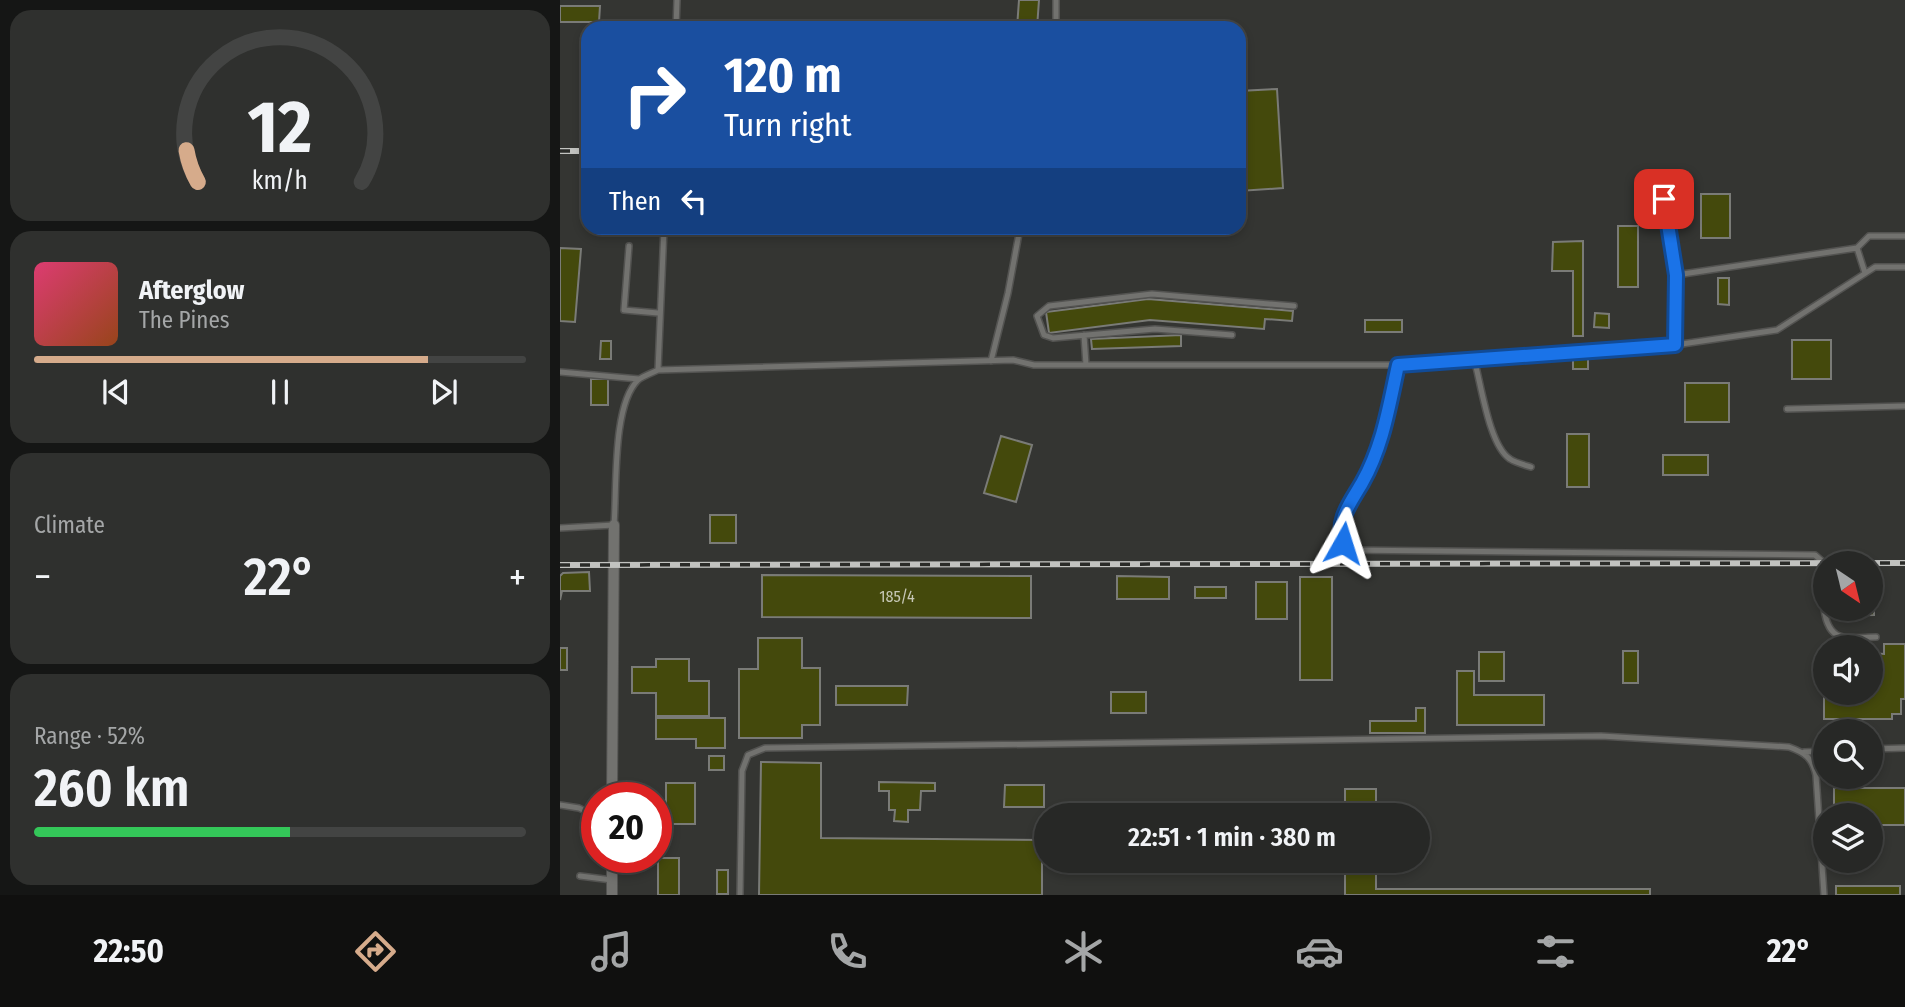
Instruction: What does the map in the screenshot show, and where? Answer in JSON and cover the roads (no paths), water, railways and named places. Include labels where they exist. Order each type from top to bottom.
[{"type":"street","points":[[612,782],[614,525]]},
{"type":"street","points":[[612,873],[612,895]]},
{"type":"lane","points":[[676,21],[677,0]]},
{"type":"lane","points":[[1056,0],[1056,21]]},
{"type":"lane","points":[[1664,199],[1676,275],[1675,345]]},
{"type":"lane","points":[[658,370],[664,235]]},
{"type":"lane","points":[[991,361],[1019,235]]},
{"type":"lane","points":[[1676,275],[1857,248],[1869,236],[1905,236]]},
{"type":"lane","points":[[629,246],[624,310],[659,313]]},
{"type":"lane","points":[[1857,248],[1865,273]]},
{"type":"lane","points":[[560,372],[639,379],[658,370],[1013,360],[1034,365],[1398,365],[1675,345],[1777,330],[1875,267],[1905,267]]},
{"type":"lane","points":[[1232,335],[1155,329],[1053,338],[1044,335],[1037,316],[1049,306],[1152,293],[1294,306]]},
{"type":"lane","points":[[1084,335],[1086,365]]},
{"type":"lane","points":[[1474,359],[1491,427],[1501,449],[1508,459],[1531,467]]},
{"type":"lane","points":[[1398,365],[1381,447],[1345,513],[1340,534],[1349,550],[1815,555],[1823,562],[1827,624],[1837,635]]},
{"type":"lane","points":[[560,528],[614,525],[622,416],[628,397],[639,379]]},
{"type":"lane","points":[[1787,408],[1905,406]]},
{"type":"lane","points":[[740,895],[742,771],[748,755],[765,748],[1601,736],[1789,747],[1804,752],[1813,752]]},
{"type":"lane","points":[[1883,749],[1905,748]]},
{"type":"lane","points":[[1804,752],[1813,762],[1816,775],[1824,895]]},
{"type":"lane","points":[[560,805],[581,809]]},
{"type":"lane","points":[[580,876],[612,880]]},
{"type":"railway","points":[[560,151],[581,151]]},
{"type":"railway","points":[[560,565],[1905,563]]}]
